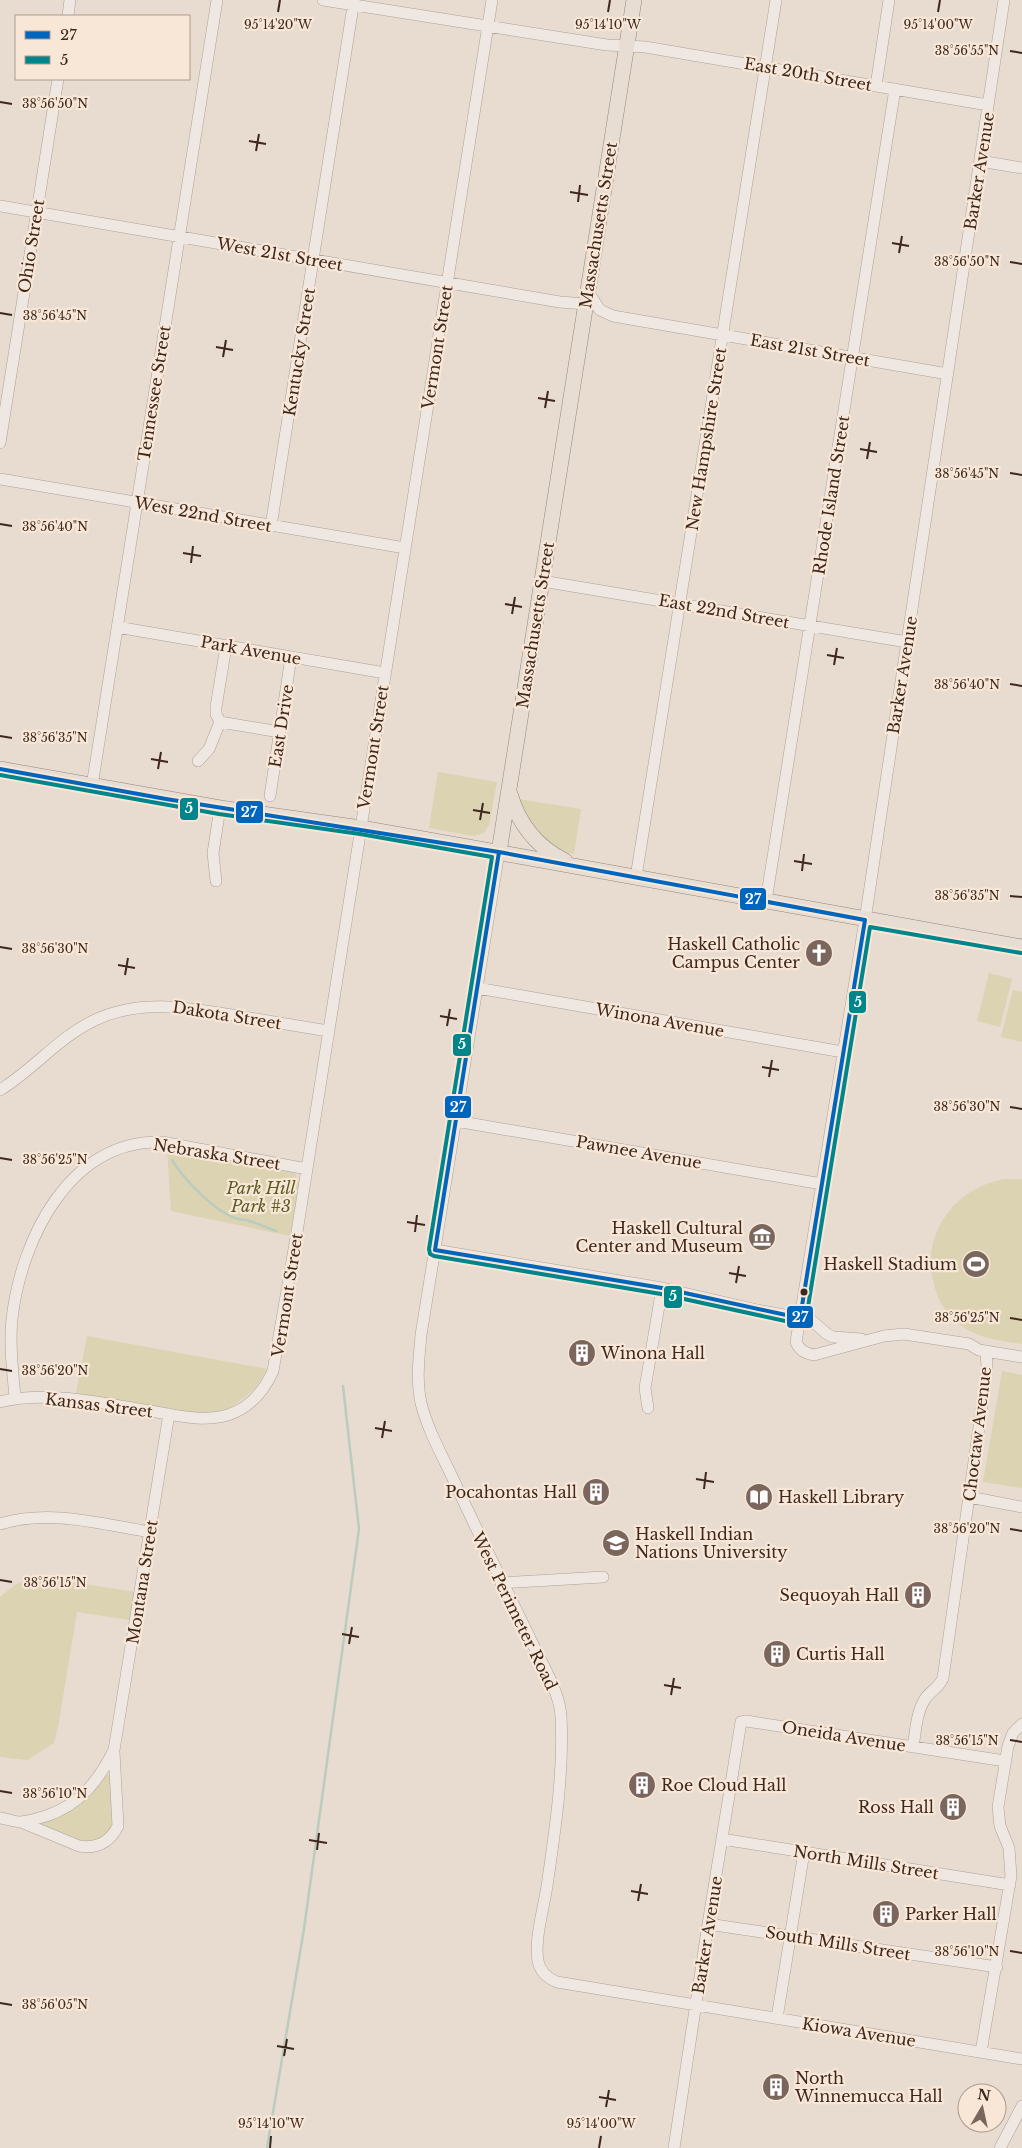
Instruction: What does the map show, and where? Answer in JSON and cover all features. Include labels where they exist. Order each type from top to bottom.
[{"type":"main road","name":"Massachusetts Street","points":[[499,852],[634,0]]},
{"type":"main road","points":[[0,769],[220,808],[361,828],[499,852],[1022,947]]},
{"type":"main road","points":[[509,790],[516,811],[532,837],[551,852],[576,866]]},
{"type":"street","points":[[68,15],[70,0]]},
{"type":"street","name":"Tennessee Street","points":[[92,786],[217,0]]},
{"type":"street","name":"East 20th Street","points":[[323,0],[354,2],[607,45],[645,47],[988,105]]},
{"type":"street","name":"Vermont Street","points":[[169,1414],[206,1419],[229,1414],[251,1402],[267,1383],[276,1361],[492,0]]},
{"type":"street","name":"New Hampshire Street","points":[[636,877],[776,0]]},
{"type":"street","points":[[876,86],[889,0]]},
{"type":"street","name":"Barker Avenue","points":[[871,1340],[814,1355],[804,1353],[796,1342],[865,920],[1004,0]]},
{"type":"street","name":"Kentucky Street","points":[[271,526],[354,2]]},
{"type":"street","name":"Ohio Street","points":[[0,443],[58,80]]},
{"type":"street","name":"Rhode Island Street","points":[[766,902],[895,89]]},
{"type":"street","points":[[980,161],[1022,168]]},
{"type":"street","name":"West 21st Street","points":[[0,206],[560,302],[586,303]]},
{"type":"street","points":[[560,302],[573,310],[582,329]]},
{"type":"street","name":"East 21st Street","points":[[586,303],[613,316]]},
{"type":"street","name":"East 21st Street","points":[[586,303],[603,316],[613,316],[948,374]]},
{"type":"street","name":"West 22nd Street","points":[[0,479],[405,548]]},
{"type":"street","name":"East 22nd Street","points":[[542,581],[907,642]]},
{"type":"street","name":"Park Avenue","points":[[117,627],[385,673]]},
{"type":"street","points":[[198,761],[209,748],[220,722],[216,714],[216,707],[226,646]]},
{"type":"street","name":"East Drive","points":[[270,796],[291,657]]},
{"type":"street","points":[[220,722],[280,732]]},
{"type":"street","points":[[216,881],[213,858],[220,808]]},
{"type":"street","name":"Massachusetts Street","points":[[435,1250],[499,852]]},
{"type":"street","name":"Winona Avenue","points":[[477,988],[843,1052]]},
{"type":"street","name":"Dakota Street","points":[[0,1090],[80,1028],[108,1014],[143,1007],[190,1008],[328,1031]]},
{"type":"street","name":"Pawnee Avenue","points":[[456,1121],[822,1184]]},
{"type":"street","name":"Nebraska Street","points":[[15,1398],[12,1320],[21,1275],[28,1252],[45,1218],[72,1180],[84,1168],[111,1151],[144,1142],[162,1142],[307,1169]]},
{"type":"street","points":[[435,1250],[662,1288],[757,1310],[811,1320],[818,1328],[833,1337],[871,1340],[893,1334],[913,1334],[969,1344],[979,1350],[1022,1357]]},
{"type":"street","name":"West Perimeter Road","points":[[435,1250],[419,1358],[419,1388],[422,1404],[439,1450],[501,1583],[548,1676],[557,1697],[561,1716],[560,1765],[552,1853],[537,1958],[540,1967],[545,1975],[556,1982],[696,2005]]},
{"type":"street","points":[[648,1408],[644,1388],[662,1288]]},
{"type":"street","name":"Choctaw Avenue","points":[[914,1746],[921,1705],[943,1678],[984,1392],[987,1367],[986,1351]]},
{"type":"street","name":"Kansas Street","points":[[0,1402],[15,1398],[72,1399],[169,1414]]},
{"type":"street","name":"Montana Street","points":[[21,1822],[79,1846],[89,1848],[104,1843],[113,1836],[118,1826],[114,1750],[169,1414]]},
{"type":"street","points":[[969,1497],[1022,1507]]},
{"type":"street","points":[[0,1524],[47,1516],[150,1532]]},
{"type":"street","points":[[501,1583],[604,1577]]},
{"type":"street","name":"Oneida Avenue","points":[[741,1722],[746,1721],[1005,1761]]},
{"type":"street","name":"Barker Avenue","points":[[674,2148],[741,1722]]},
{"type":"street","points":[[981,2052],[997,1967],[1012,1862],[998,1817],[1005,1761],[1010,1737],[1022,1724]]},
{"type":"street","name":"Montana Street","points":[[21,1822],[40,1818],[64,1808],[82,1796],[106,1767],[114,1750]]},
{"type":"street","points":[[0,1818],[21,1822]]},
{"type":"street","name":"North Mills Street","points":[[722,1839],[1010,1885]]},
{"type":"street","points":[[777,2018],[804,1852]]},
{"type":"street","name":"South Mills Street","points":[[708,1924],[997,1967]]},
{"type":"street","name":"Kiowa Avenue","points":[[696,2005],[1022,2058]]},
{"type":"street","points":[[1000,2148],[1022,2106]]},
{"type":"green space","points":[[438,772],[497,782],[489,825],[484,833],[474,836],[429,828]]},
{"type":"green space","points":[[518,799],[581,809],[574,854],[563,852],[538,837]]},
{"type":"green space","points":[[989,973],[1012,979],[1000,1027],[977,1021]]},
{"type":"green space","points":[[1013,990],[1022,992],[1022,1042],[1001,1037]]},
{"type":"green space","name":"Park Hill Park #3","points":[[167,1148],[295,1173],[299,1183],[290,1236],[171,1211]]},
{"type":"green space","name":"Haskell Stadium","points":[[1004,1179],[1022,1179],[1022,1344],[982,1336],[959,1324],[947,1312],[939,1299],[931,1268],[931,1252],[935,1238],[949,1211],[973,1191]]},
{"type":"green space","points":[[87,1336],[267,1369],[255,1389],[233,1406],[220,1412],[195,1413],[76,1393]]},
{"type":"green space","points":[[1002,1371],[1022,1375],[1022,1488],[983,1482]]},
{"type":"green space","points":[[40,1577],[135,1592],[130,1620],[77,1612],[54,1743],[27,1760],[0,1757],[0,1597],[16,1584]]},
{"type":"green space","points":[[107,1775],[111,1776],[114,1818],[112,1827],[101,1840],[82,1842],[40,1826],[40,1823],[62,1813],[84,1799]]},
{"type":"waterway","points":[[172,1160],[191,1184],[218,1209],[236,1219],[250,1221],[276,1231]]},
{"type":"waterway","points":[[267,2148],[304,1929],[359,1529],[343,1386]]},
{"type":"transit line","name":"27","points":[[0,769],[166,799],[499,852]]},
{"type":"transit line","name":"5","points":[[0,775],[219,814],[360,834],[492,857],[429,1249],[430,1254],[661,1294],[799,1324],[804,1323],[806,1319],[870,927],[1021,953]]},
{"type":"transit line","name":"27","points":[[499,852],[865,920],[800,1318],[662,1288],[435,1250],[499,852]]},
{"type":"place","name":"Haskell Catholic Campus Center","points":[[819,953]]},
{"type":"place","name":"Haskell Cultural Center and Museum","points":[[762,1237]]},
{"type":"place","name":"Haskell Stadium","points":[[976,1264]]},
{"type":"place","name":"Winona Hall","points":[[582,1353]]},
{"type":"place","name":"Pocahontas Hall","points":[[596,1492]]},
{"type":"place","name":"Haskell Library","points":[[759,1497]]},
{"type":"place","name":"Haskell Indian Nations University","points":[[616,1543]]},
{"type":"place","name":"Sequoyah Hall","points":[[918,1595]]},
{"type":"place","name":"Curtis Hall","points":[[777,1654]]},
{"type":"place","name":"Roe Cloud Hall","points":[[642,1785]]},
{"type":"place","name":"Ross Hall","points":[[953,1807]]},
{"type":"place","name":"Parker Hall","points":[[886,1914]]},
{"type":"place","name":"North Winnemucca Hall","points":[[776,2087]]}]
